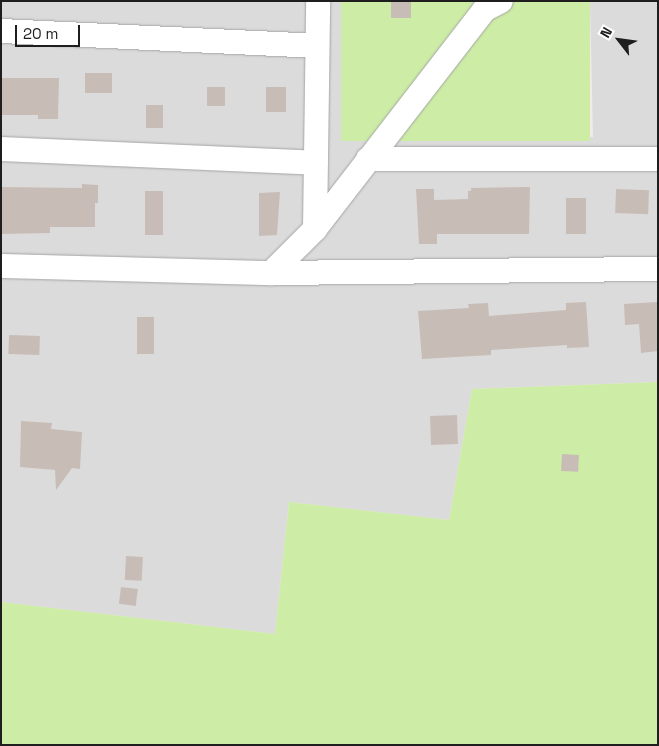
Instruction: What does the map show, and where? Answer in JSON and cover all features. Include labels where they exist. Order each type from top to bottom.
[{"type":"street","points":[[315,230],[318,1]]},
{"type":"street","points":[[271,273],[315,230],[484,10],[501,1]]},
{"type":"street","points":[[1,31],[316,46]]},
{"type":"street","points":[[1,149],[316,163]]},
{"type":"street","points":[[368,159],[658,159]]},
{"type":"street","points":[[1,266],[271,273],[658,269]]},
{"type":"shaded area","points":[[1,1],[341,1],[341,141],[593,137],[590,1],[658,1],[658,382],[472,389],[449,520],[289,502],[275,634],[1,602]]},
{"type":"green space","points":[[341,1],[590,1],[590,141],[341,141]]},
{"type":"green space","points":[[658,382],[658,745],[1,745],[1,602],[275,634],[289,502],[449,520],[472,389]]},
{"type":"building","points":[[391,1],[411,1],[411,18],[391,18]]},
{"type":"building","points":[[85,73],[112,73],[112,93],[85,93]]},
{"type":"building","points":[[1,78],[59,78],[58,119],[38,119],[38,115],[1,115]]},
{"type":"building","points":[[207,87],[225,87],[225,106],[207,106]]},
{"type":"building","points":[[266,87],[286,87],[286,112],[266,112]]},
{"type":"building","points":[[146,105],[163,105],[163,128],[146,128]]},
{"type":"building","points":[[82,184],[98,185],[98,203],[95,203],[95,227],[50,227],[50,233],[1,234],[1,187],[82,188]]},
{"type":"building","points":[[530,187],[529,234],[437,234],[437,244],[419,244],[416,189],[434,189],[434,200],[468,199],[468,191],[471,191],[471,188]]},
{"type":"building","points":[[616,189],[649,190],[648,214],[615,213]]},
{"type":"building","points":[[145,191],[163,191],[163,235],[145,235]]},
{"type":"building","points":[[280,192],[277,235],[259,236],[259,193]]},
{"type":"building","points":[[566,198],[586,198],[586,234],[566,234]]},
{"type":"building","points":[[586,302],[589,347],[567,348],[567,345],[491,350],[491,355],[422,359],[418,311],[469,308],[468,304],[488,303],[489,316],[566,310],[566,303]]},
{"type":"building","points":[[657,302],[658,351],[641,353],[639,324],[625,325],[624,304]]},
{"type":"building","points":[[137,317],[154,317],[154,354],[137,354]]},
{"type":"building","points":[[9,335],[40,336],[39,355],[8,354]]},
{"type":"building","points":[[457,415],[458,444],[431,445],[430,416]]},
{"type":"building","points":[[21,421],[52,423],[51,429],[82,432],[80,469],[72,468],[56,490],[55,470],[20,467]]},
{"type":"building","points":[[562,454],[579,455],[578,472],[561,471]]},
{"type":"building","points":[[126,556],[143,557],[142,581],[125,580]]},
{"type":"building","points":[[121,587],[138,589],[136,606],[119,604]]}]
